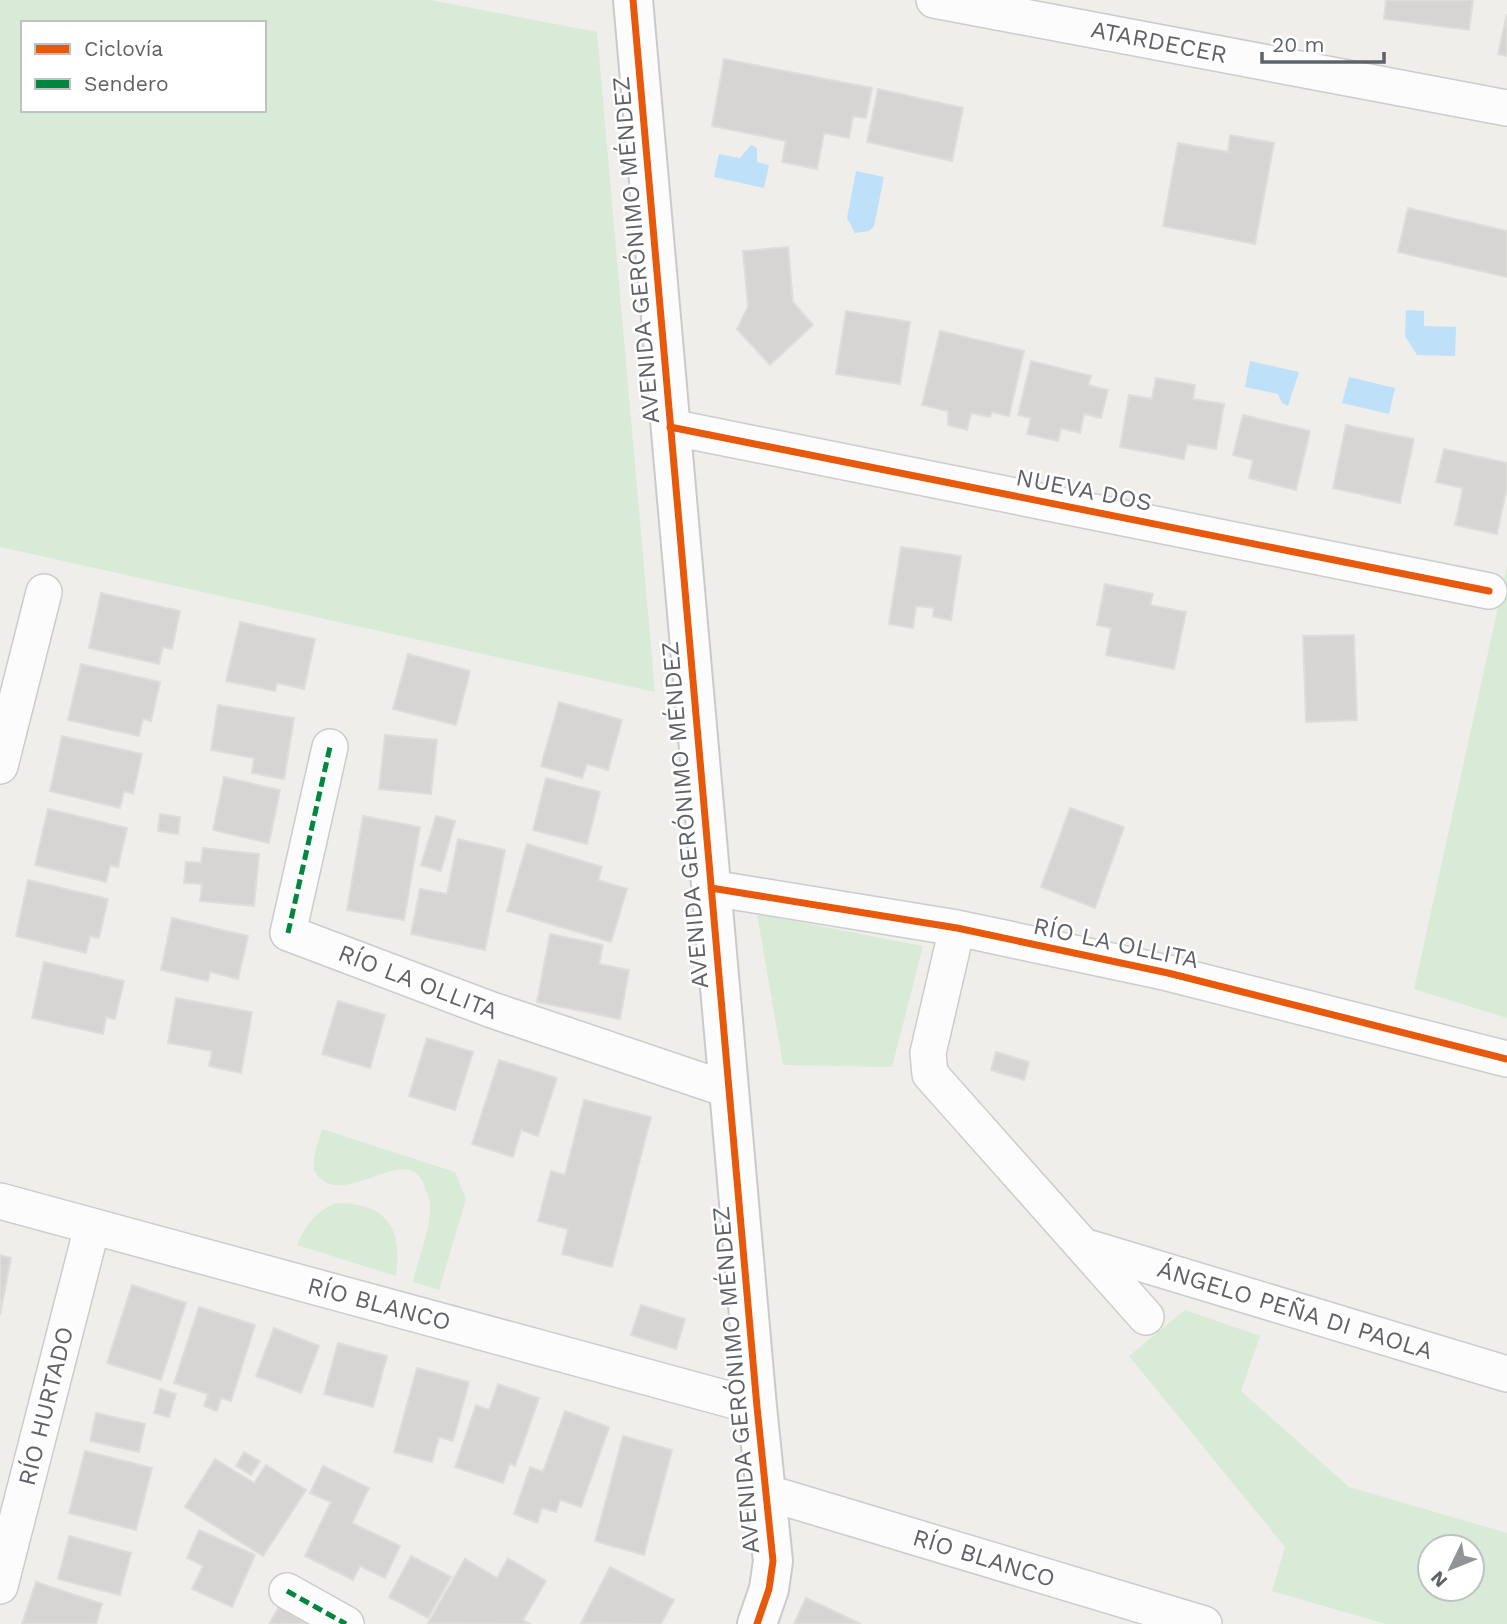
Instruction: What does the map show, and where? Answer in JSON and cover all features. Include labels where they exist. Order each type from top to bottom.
[{"type":"street","name":"AVENIDA GERÓNIMO MÉNDEZ","points":[[633,0],[757,1407],[773,1561],[769,1589],[757,1624]]},
{"type":"street","name":"ATARDECER","points":[[934,0],[1507,108]]},
{"type":"street","name":"NUEVA DOS","points":[[670,427],[1489,592]]},
{"type":"street","points":[[0,766],[44,592]]},
{"type":"street","name":"RÍO LA OLLITA","points":[[330,747],[288,933],[492,1010],[729,1090]]},
{"type":"street","name":"RÍO LA OLLITA","points":[[711,888],[957,928],[1168,973],[1507,1059]]},
{"type":"street","name":"ÁNGELO PEÑA DI PAOLA","points":[[957,928],[928,1052],[930,1074],[1146,1317]]},
{"type":"street","name":"RÍO BLANCO","points":[[0,1201],[757,1407]]},
{"type":"street","name":"RÍO HURTADO","points":[[0,1586],[6,1535],[92,1227]]},
{"type":"street","name":"ÁNGELO PEÑA DI PAOLA","points":[[1083,1247],[1507,1374]]},
{"type":"street","name":"RÍO BLANCO","points":[[765,1492],[1204,1624]]},
{"type":"street","points":[[287,1591],[346,1624]]},
{"type":"green space","points":[[0,0],[430,0],[597,32],[655,692],[0,547]]},
{"type":"green space","points":[[1507,566],[1507,1018],[1414,989]]},
{"type":"green space","points":[[757,914],[923,946],[892,1067],[783,1065]]},
{"type":"green space","points":[[322,1129],[455,1172],[466,1199],[439,1290],[413,1282],[428,1227],[430,1206],[418,1175],[407,1170],[394,1170],[348,1184],[334,1185],[321,1179],[313,1166]]},
{"type":"green space","points":[[335,1203],[367,1208],[379,1213],[388,1222],[397,1244],[396,1276],[297,1245],[311,1220]]},
{"type":"green space","points":[[1185,1310],[1260,1336],[1241,1391],[1349,1487],[1507,1533],[1507,1624],[1386,1624],[1272,1591],[1285,1547],[1129,1356]]},
{"type":"water","points":[[751,145],[757,148],[757,162],[769,165],[764,188],[714,177],[719,154],[740,158]]},
{"type":"water","points":[[856,171],[884,177],[874,226],[869,231],[855,233],[847,218]]},
{"type":"water","points":[[1406,310],[1424,311],[1424,326],[1456,327],[1455,356],[1417,355],[1405,336]]},
{"type":"water","points":[[1250,361],[1299,372],[1288,406],[1282,403],[1278,394],[1245,387]]},
{"type":"water","points":[[1349,377],[1395,388],[1389,414],[1342,403]]},
{"type":"building","points":[[1386,0],[1473,0],[1469,30],[1384,19]]},
{"type":"building","points":[[1507,14],[1507,56],[1498,54]]},
{"type":"building","points":[[724,59],[872,88],[866,118],[853,116],[849,138],[824,133],[817,169],[782,162],[786,141],[712,126]]},
{"type":"building","points":[[878,89],[963,108],[952,161],[867,142]]},
{"type":"building","points":[[1230,135],[1274,143],[1255,244],[1163,226],[1178,143],[1228,152]]},
{"type":"building","points":[[1408,208],[1507,231],[1507,277],[1398,252]]},
{"type":"building","points":[[788,247],[793,302],[813,325],[770,365],[737,329],[748,307],[743,251]]},
{"type":"building","points":[[846,311],[910,322],[900,384],[836,374]]},
{"type":"building","points":[[940,331],[1024,351],[1009,416],[992,412],[990,417],[971,413],[967,430],[948,425],[948,411],[922,405]]},
{"type":"building","points":[[1031,361],[1091,376],[1088,385],[1108,390],[1101,418],[1084,414],[1080,433],[1061,428],[1058,441],[1027,434],[1031,418],[1018,415]]},
{"type":"building","points":[[1156,378],[1195,385],[1193,399],[1224,404],[1216,449],[1187,444],[1184,459],[1120,447],[1129,395],[1152,399]]},
{"type":"building","points":[[1243,415],[1310,431],[1296,490],[1249,478],[1253,460],[1233,455]]},
{"type":"building","points":[[1346,425],[1414,439],[1400,503],[1333,488]]},
{"type":"building","points":[[1444,449],[1507,463],[1507,486],[1497,534],[1455,525],[1463,488],[1436,482]]},
{"type":"building","points":[[901,547],[961,556],[951,620],[933,617],[934,608],[916,606],[913,628],[889,624]]},
{"type":"building","points":[[1105,584],[1153,594],[1150,605],[1186,612],[1174,669],[1106,655],[1111,628],[1097,625]]},
{"type":"building","points":[[101,593],[180,611],[172,649],[163,647],[159,664],[89,648]]},
{"type":"building","points":[[240,622],[315,639],[304,689],[277,683],[275,691],[226,681]]},
{"type":"building","points":[[1354,635],[1357,720],[1306,722],[1303,636]]},
{"type":"building","points":[[408,654],[470,671],[456,725],[393,709]]},
{"type":"building","points":[[81,664],[160,682],[151,721],[143,719],[139,736],[68,720]]},
{"type":"building","points":[[559,702],[622,720],[608,770],[587,764],[582,778],[541,766]]},
{"type":"building","points":[[218,705],[294,718],[284,779],[252,773],[254,758],[211,750]]},
{"type":"building","points":[[385,735],[437,740],[431,794],[379,789]]},
{"type":"building","points":[[62,736],[142,754],[133,794],[124,791],[120,808],[50,791]]},
{"type":"building","points":[[224,777],[280,790],[269,843],[213,830]]},
{"type":"building","points":[[546,778],[600,792],[587,844],[533,830]]},
{"type":"building","points":[[1070,808],[1124,827],[1095,908],[1041,887]]},
{"type":"building","points":[[48,809],[127,828],[118,867],[110,865],[106,882],[35,865]]},
{"type":"building","points":[[160,814],[180,817],[178,834],[158,831]]},
{"type":"building","points":[[363,816],[420,827],[404,920],[347,910]]},
{"type":"building","points":[[436,816],[455,821],[441,871],[421,865]]},
{"type":"building","points":[[458,839],[505,850],[485,950],[411,934],[420,889],[447,894]]},
{"type":"building","points":[[527,844],[602,867],[598,880],[627,889],[611,942],[507,911]]},
{"type":"building","points":[[203,848],[259,854],[254,906],[200,901],[202,884],[184,883],[186,862],[201,863]]},
{"type":"building","points":[[28,880],[108,899],[99,938],[90,936],[86,953],[16,936]]},
{"type":"building","points":[[172,918],[248,936],[238,979],[210,972],[208,981],[161,970]]},
{"type":"building","points":[[550,934],[603,945],[599,964],[629,970],[620,1019],[537,1002]]},
{"type":"building","points":[[44,962],[124,981],[115,1019],[106,1017],[103,1034],[32,1018]]},
{"type":"building","points":[[176,998],[252,1012],[241,1073],[209,1066],[212,1051],[168,1043]]},
{"type":"building","points":[[338,1001],[385,1015],[370,1068],[322,1054]]},
{"type":"building","points":[[427,1038],[473,1052],[455,1110],[409,1096]]},
{"type":"building","points":[[996,1052],[1029,1062],[1024,1080],[991,1070]]},
{"type":"building","points":[[499,1060],[557,1078],[538,1136],[521,1130],[513,1157],[472,1144]]},
{"type":"building","points":[[584,1100],[651,1117],[612,1267],[562,1254],[568,1229],[538,1221],[551,1171],[565,1175]]},
{"type":"building","points":[[0,1255],[11,1258],[0,1315]]},
{"type":"building","points":[[132,1285],[186,1303],[161,1380],[107,1363]]},
{"type":"building","points":[[641,1305],[685,1319],[676,1349],[631,1335]]},
{"type":"building","points":[[199,1307],[255,1325],[231,1401],[221,1398],[217,1411],[204,1406],[208,1394],[174,1383]]},
{"type":"building","points":[[274,1328],[319,1346],[301,1393],[256,1376]]},
{"type":"building","points":[[338,1343],[387,1356],[373,1407],[324,1394]]},
{"type":"building","points":[[417,1368],[469,1382],[453,1441],[439,1437],[432,1462],[394,1452]]},
{"type":"building","points":[[498,1384],[539,1398],[515,1466],[510,1463],[503,1483],[455,1467],[476,1405],[489,1410]]},
{"type":"building","points":[[160,1389],[176,1394],[169,1417],[154,1413]]},
{"type":"building","points":[[565,1411],[609,1427],[581,1507],[560,1500],[556,1512],[542,1508],[537,1523],[514,1514],[530,1467],[543,1472]]},
{"type":"building","points":[[96,1413],[145,1424],[139,1452],[90,1441]]},
{"type":"building","points":[[623,1436],[672,1450],[644,1555],[595,1541]]},
{"type":"building","points":[[85,1451],[152,1468],[136,1530],[69,1513]]},
{"type":"building","points":[[244,1452],[260,1461],[251,1475],[236,1466]]},
{"type":"building","points":[[215,1459],[254,1483],[266,1465],[306,1490],[263,1556],[185,1507]]},
{"type":"building","points":[[323,1466],[369,1488],[352,1523],[400,1546],[385,1578],[360,1566],[353,1580],[305,1556],[331,1502],[310,1493]]},
{"type":"building","points":[[199,1530],[255,1555],[232,1607],[192,1589],[203,1566],[187,1558]]},
{"type":"building","points":[[69,1536],[131,1553],[120,1595],[58,1579]]},
{"type":"building","points":[[411,1556],[451,1577],[428,1618],[389,1597]]},
{"type":"building","points":[[508,1558],[546,1581],[523,1620],[530,1624],[428,1623],[465,1559],[497,1578]]},
{"type":"building","points":[[610,1567],[674,1600],[661,1624],[581,1623]]},
{"type":"building","points":[[36,1582],[102,1604],[96,1624],[22,1624]]},
{"type":"building","points":[[806,1598],[861,1624],[794,1624]]},
{"type":"building","points":[[279,1607],[307,1624],[269,1624]]},
{"type":"marked path","points":[[288,933],[330,747]]},
{"type":"marked path","points":[[287,1591],[346,1624]]},
{"type":"cycle path","points":[[633,0],[757,1407],[773,1561],[769,1589],[757,1624]]},
{"type":"cycle path","points":[[670,427],[1489,591]]},
{"type":"cycle path","points":[[711,888],[957,928],[1168,973],[1507,1059]]}]
